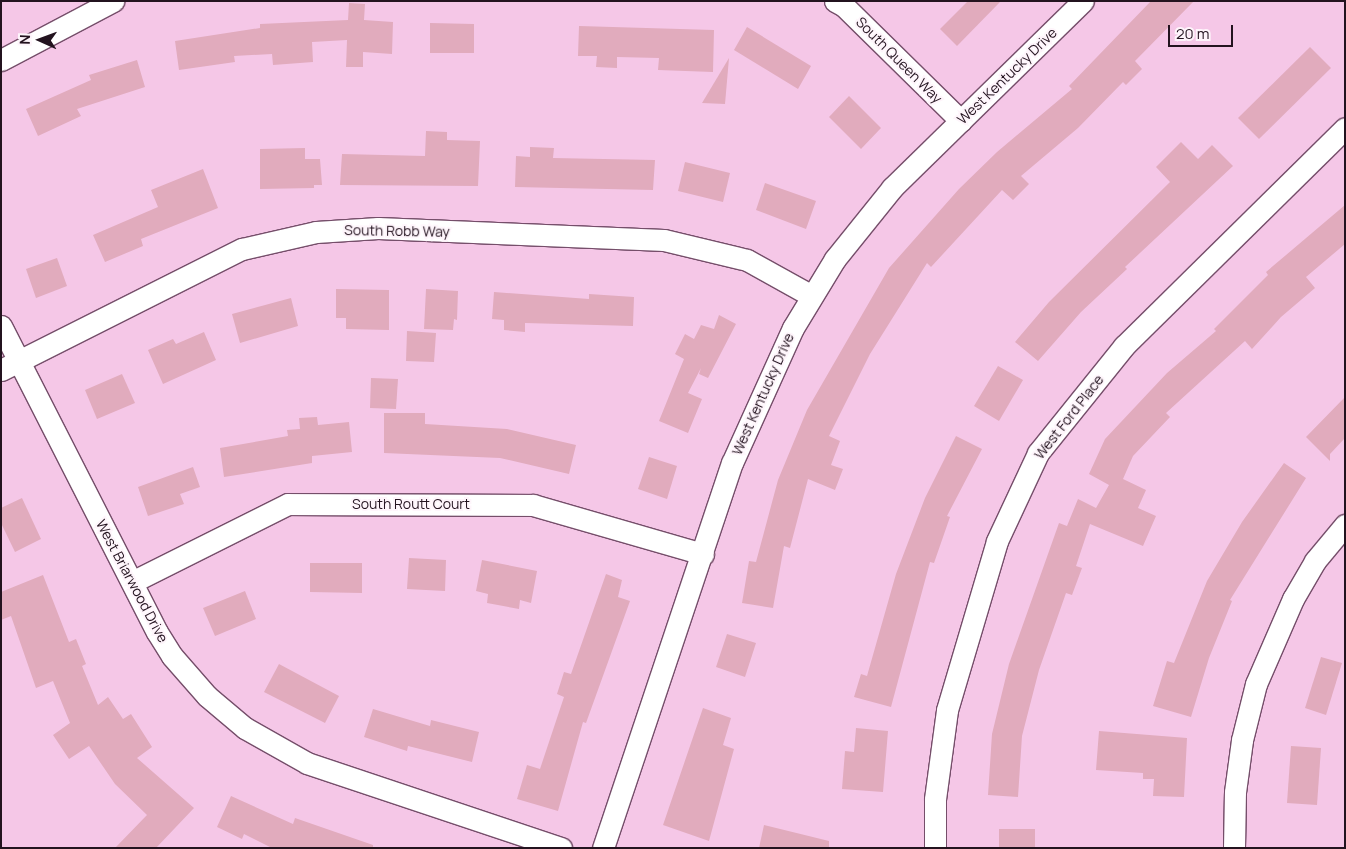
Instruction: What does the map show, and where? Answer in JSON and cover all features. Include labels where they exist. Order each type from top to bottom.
[{"type":"street","points":[[1,60],[113,1]]},
{"type":"street","name":"South Queen Way","points":[[835,1],[844,6],[961,121]]},
{"type":"street","name":"West Kentucky Drive","points":[[603,848],[702,554],[754,409],[774,364],[812,296],[835,259],[892,188],[1083,1]]},
{"type":"street","name":"West Ford Place","points":[[935,848],[936,799],[947,710],[997,541],[1038,453],[1124,346],[1345,128]]},
{"type":"street","name":"South Robb Way","points":[[10,366],[242,249],[316,232],[378,228],[664,240],[747,260],[812,296]]},
{"type":"street","name":"West Briarwood Drive","points":[[1,326],[10,366],[132,582],[156,632],[189,677],[224,711],[264,741],[307,763],[562,848]]},
{"type":"street","name":"South Routt Court","points":[[132,582],[288,504],[533,505],[702,554]]},
{"type":"street","points":[[1234,848],[1235,792],[1242,740],[1256,684],[1293,599],[1315,561],[1345,525]]},
{"type":"building","points":[[968,1],[1001,1],[957,46],[940,29]]},
{"type":"building","points":[[1151,1],[1194,1],[1135,61],[1142,69],[1126,85],[1123,82],[1078,128],[1021,176],[1029,184],[1013,200],[1002,190],[931,267],[927,263],[870,354],[829,436],[840,441],[831,465],[843,469],[835,490],[808,479],[790,548],[784,546],[773,608],[742,603],[749,561],[756,562],[778,480],[807,410],[889,268],[959,189],[997,152],[1072,89],[1069,86]]},
{"type":"building","points":[[349,3],[365,4],[364,20],[393,22],[392,54],[363,52],[363,67],[346,67],[347,40],[312,42],[313,62],[273,65],[272,54],[234,56],[235,62],[179,70],[175,41],[260,28],[260,24],[348,20]]},
{"type":"building","points":[[430,23],[474,24],[474,53],[430,53]]},
{"type":"building","points":[[579,26],[714,30],[713,72],[658,70],[659,58],[617,57],[617,68],[596,67],[597,56],[578,56]]},
{"type":"building","points":[[747,27],[811,66],[798,89],[734,50]]},
{"type":"building","points":[[1310,47],[1331,68],[1259,139],[1238,118]]},
{"type":"building","points":[[729,58],[725,104],[702,103]]},
{"type":"building","points":[[137,60],[145,87],[77,109],[81,116],[38,136],[26,109],[91,80],[89,75]]},
{"type":"building","points":[[849,96],[881,128],[861,149],[829,117]]},
{"type":"building","points":[[426,131],[447,132],[447,140],[480,141],[478,186],[340,185],[342,154],[425,156]]},
{"type":"building","points":[[1181,142],[1198,159],[1212,145],[1233,166],[1125,267],[1127,269],[1081,312],[1038,361],[1015,342],[1049,302],[1170,182],[1156,167]]},
{"type":"building","points":[[530,147],[554,148],[553,158],[655,160],[653,190],[515,187],[516,156],[530,157]]},
{"type":"building","points":[[305,148],[305,159],[320,159],[322,185],[314,185],[314,188],[260,189],[260,149]]},
{"type":"building","points":[[685,162],[730,173],[723,202],[678,191]]},
{"type":"building","points":[[203,169],[218,208],[141,239],[143,246],[105,262],[93,235],[158,207],[151,190]]},
{"type":"building","points":[[765,183],[816,201],[806,229],[756,210]]},
{"type":"building","points":[[1345,205],[1345,244],[1306,277],[1315,288],[1281,317],[1252,349],[1245,341],[1166,413],[1170,417],[1133,456],[1123,479],[1146,490],[1138,508],[1156,516],[1143,546],[1090,524],[1076,566],[1082,568],[1072,595],[1066,593],[1039,670],[1022,736],[1018,797],[988,795],[992,734],[1009,664],[1059,523],[1067,526],[1078,499],[1096,508],[1109,485],[1089,474],[1105,439],[1167,373],[1216,331],[1214,329],[1268,275],[1266,272]]},
{"type":"building","points":[[57,258],[67,286],[36,298],[26,269]]},
{"type":"building","points":[[336,289],[389,290],[389,330],[346,329],[346,318],[336,318]]},
{"type":"building","points":[[426,289],[458,291],[457,320],[454,319],[453,330],[424,329]]},
{"type":"building","points":[[494,292],[589,299],[589,294],[634,297],[633,326],[525,323],[525,332],[504,330],[504,320],[492,319]]},
{"type":"building","points":[[291,298],[298,326],[240,343],[232,314]]},
{"type":"building","points":[[719,315],[736,324],[708,378],[699,374],[701,368],[688,393],[702,399],[688,433],[659,421],[684,359],[675,354],[685,334],[694,339],[701,325],[714,329]]},
{"type":"building","points":[[407,331],[436,333],[434,362],[406,361]]},
{"type":"building","points":[[204,332],[216,360],[163,384],[148,350],[173,339],[176,344]]},
{"type":"building","points":[[998,366],[1023,380],[999,421],[974,406]]},
{"type":"building","points":[[122,374],[135,403],[97,419],[85,390]]},
{"type":"building","points":[[371,378],[398,379],[396,409],[370,408]]},
{"type":"building","points":[[1345,397],[1345,438],[1330,454],[1330,461],[1306,437]]},
{"type":"building","points":[[384,413],[425,413],[425,424],[507,429],[576,445],[569,474],[500,458],[384,453]]},
{"type":"building","points":[[317,417],[318,425],[349,422],[352,452],[312,456],[312,463],[224,477],[220,448],[288,436],[287,430],[300,429],[299,418]]},
{"type":"building","points":[[956,436],[982,449],[947,516],[950,517],[934,563],[930,562],[891,707],[854,697],[861,674],[867,676],[896,574],[925,498]]},
{"type":"building","points":[[649,457],[677,466],[667,499],[638,489]]},
{"type":"building","points":[[1284,463],[1306,478],[1230,600],[1232,601],[1209,658],[1191,717],[1153,706],[1167,661],[1174,663],[1207,581],[1242,522]]},
{"type":"building","points":[[193,467],[200,487],[180,494],[184,504],[148,516],[138,487]]},
{"type":"building","points":[[22,498],[41,539],[15,552],[1,523],[1,508]]},
{"type":"building","points":[[409,558],[446,560],[445,591],[407,589]]},
{"type":"building","points":[[482,560],[537,571],[531,603],[520,600],[519,609],[487,603],[488,594],[476,591]]},
{"type":"building","points":[[310,563],[362,563],[362,593],[310,592]]},
{"type":"building","points":[[606,574],[622,580],[618,597],[630,601],[586,723],[583,722],[558,811],[517,799],[527,765],[540,769],[564,697],[557,694],[564,672],[571,674]]},
{"type":"building","points":[[43,575],[69,642],[76,639],[86,664],[82,666],[98,705],[108,697],[123,719],[131,714],[152,747],[137,758],[194,808],[156,848],[115,848],[147,815],[115,784],[89,746],[69,759],[53,735],[70,723],[53,681],[36,688],[11,616],[1,620],[1,592]]},
{"type":"building","points":[[245,591],[256,619],[215,636],[203,608]]},
{"type":"building","points":[[727,634],[756,643],[745,677],[716,667]]},
{"type":"building","points":[[1321,657],[1342,663],[1326,715],[1305,708]]},
{"type":"building","points":[[279,664],[339,696],[325,723],[264,692]]},
{"type":"building","points":[[703,708],[731,718],[723,745],[734,749],[709,841],[663,825]]},
{"type":"building","points":[[373,709],[430,726],[431,720],[479,732],[472,762],[408,746],[407,751],[364,737]]},
{"type":"building","points":[[856,728],[888,731],[883,792],[842,789],[845,751],[854,752]]},
{"type":"building","points":[[1099,731],[1187,738],[1184,797],[1153,796],[1154,779],[1143,779],[1143,773],[1096,770]]},
{"type":"building","points":[[1291,746],[1321,748],[1317,805],[1287,803]]},
{"type":"building","points":[[231,796],[293,824],[295,818],[373,845],[373,848],[272,848],[244,834],[242,839],[217,827]]},
{"type":"building","points":[[764,825],[829,841],[829,848],[759,848]]},
{"type":"building","points":[[999,829],[1035,829],[1035,848],[999,848]]}]
